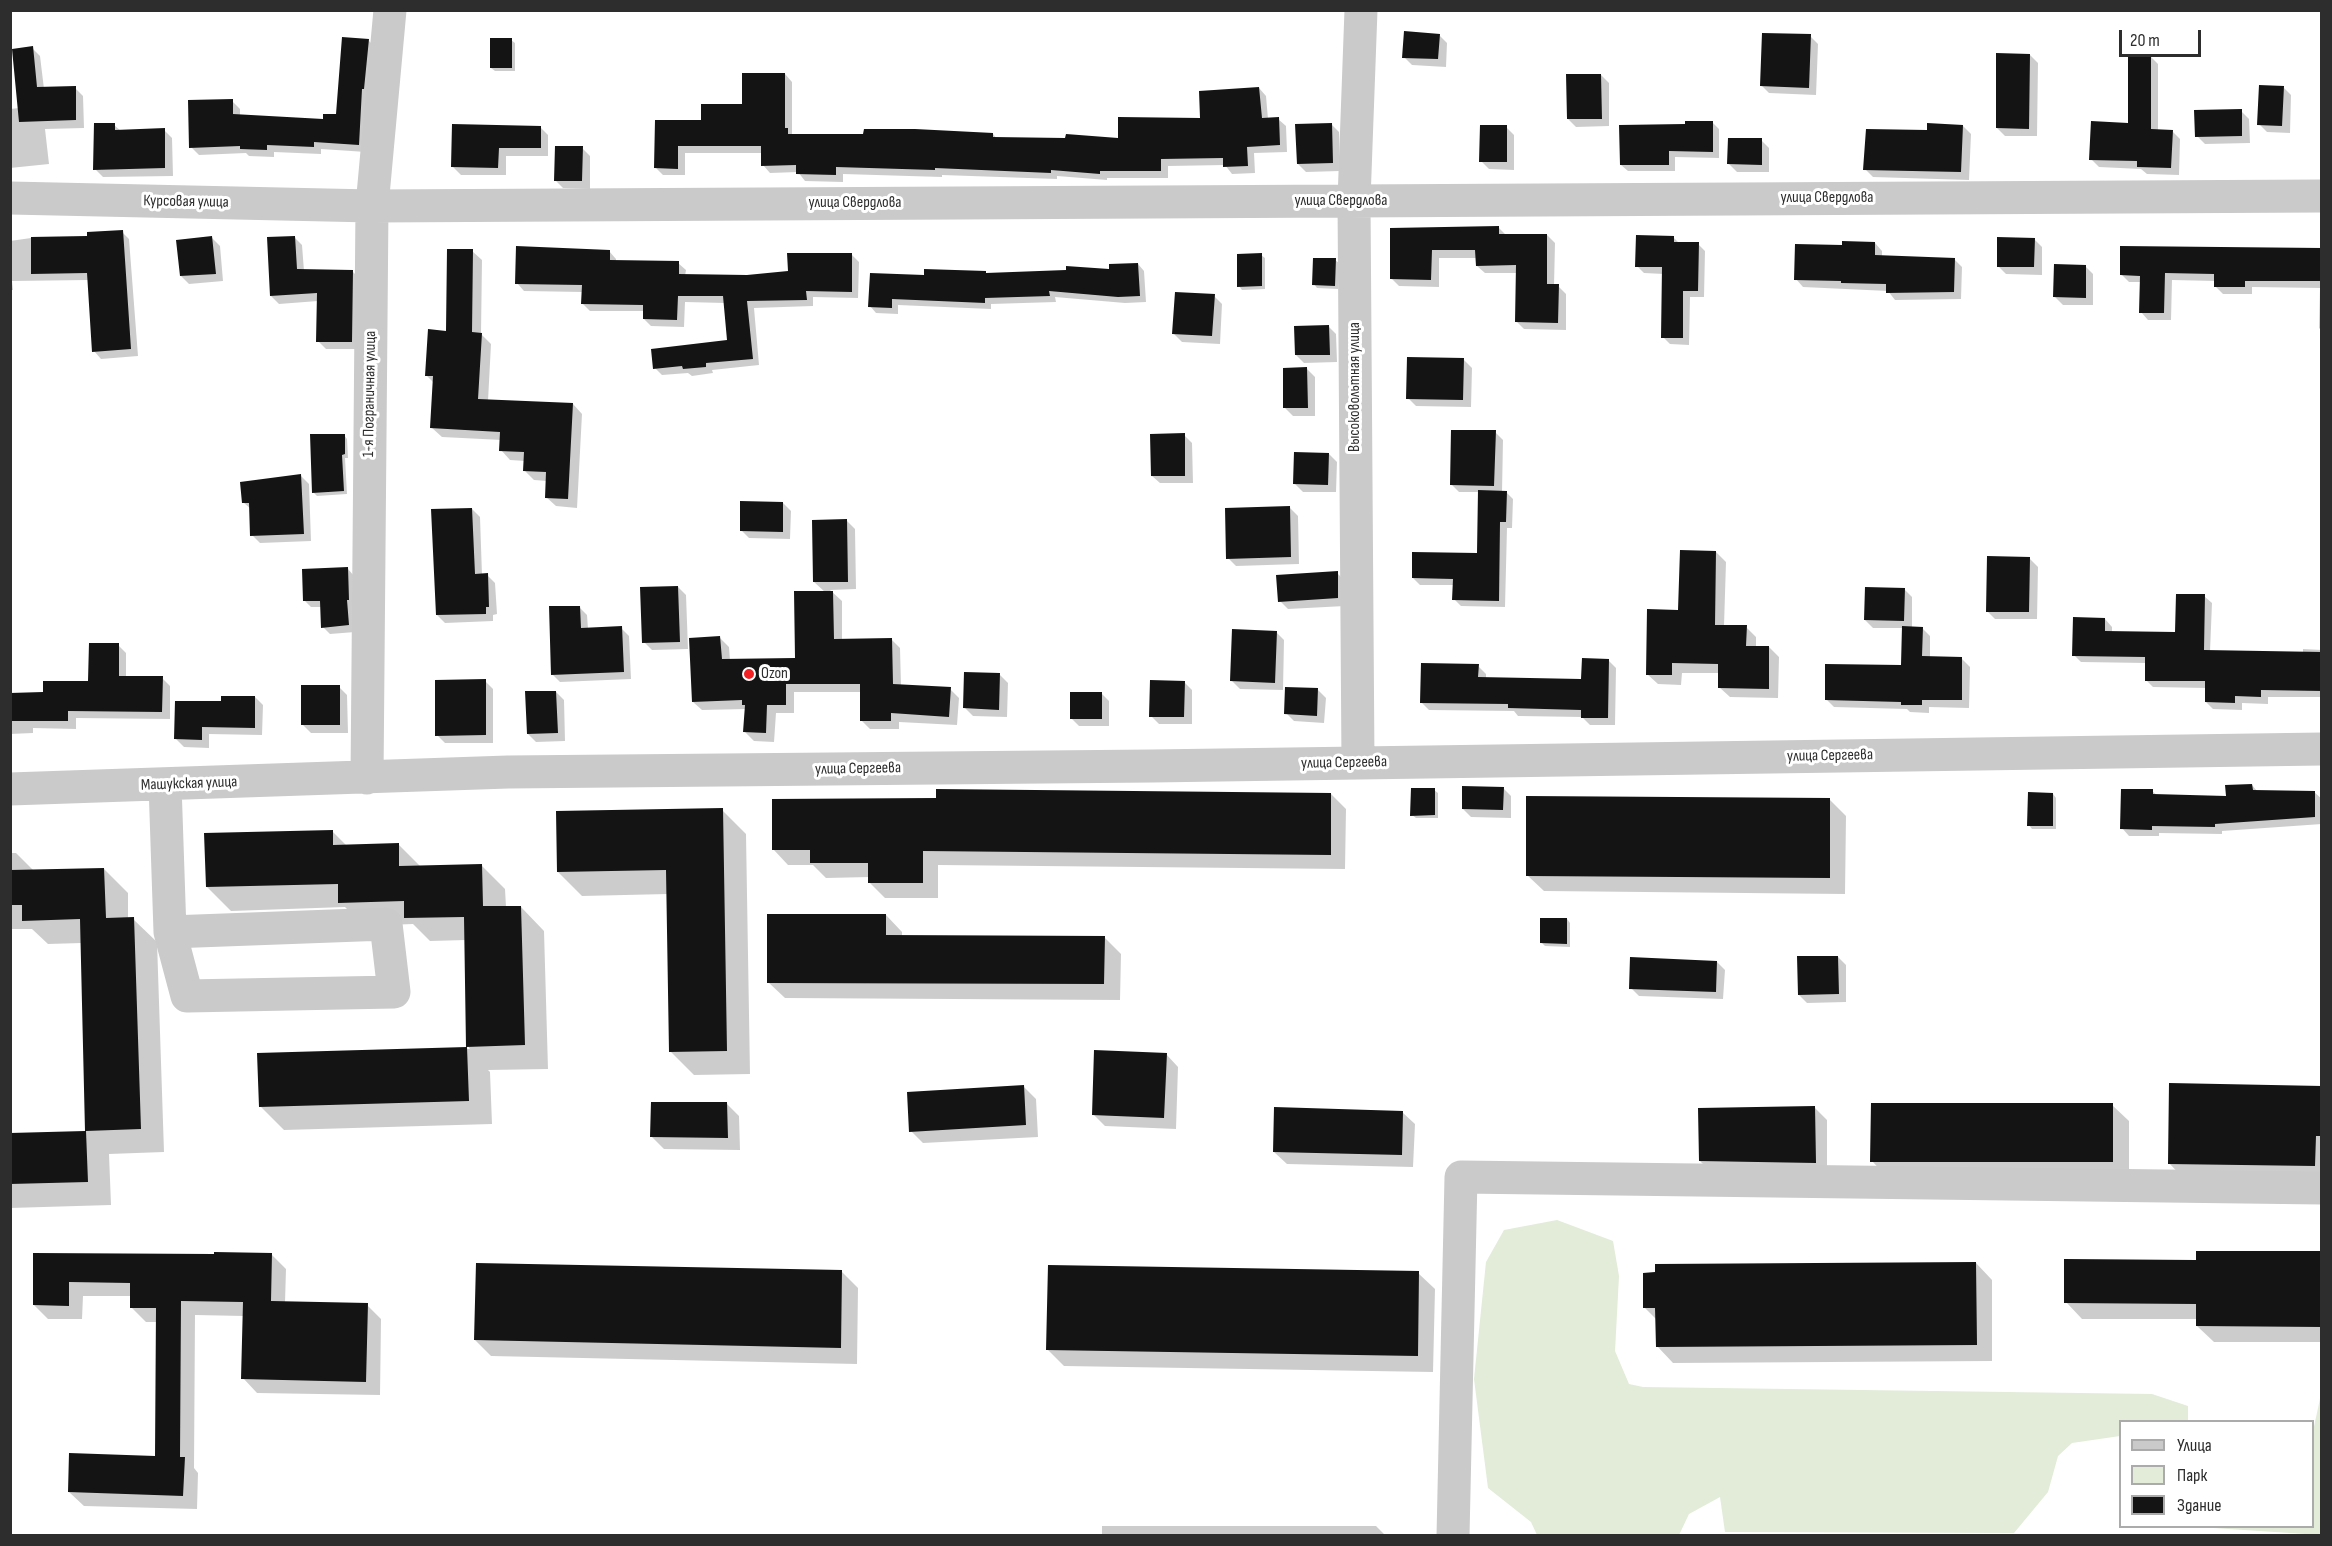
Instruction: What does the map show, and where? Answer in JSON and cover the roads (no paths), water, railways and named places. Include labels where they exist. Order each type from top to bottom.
[{"type":"street","name":"1-я Пограничная улица","points":[[367,778],[367,206],[390,10]]},
{"type":"street","name":"Высоковольтная улица","points":[[1358,763],[1354,201],[1361,10]]},
{"type":"street","name":"улица Свердлова","points":[[367,206],[2322,196]]},
{"type":"street","name":"Курсовая улица","points":[[10,198],[367,206]]},
{"type":"street","name":"улица Сергеева","points":[[367,778],[508,772],[2322,749]]},
{"type":"street","name":"Машукская улица","points":[[10,789],[367,778]]},
{"type":"street","points":[[165,784],[170,932],[187,996],[394,992],[386,924],[170,932]]},
{"type":"street","points":[[1453,1536],[1461,1177],[2322,1188]]},
{"type":"place","name":"Ozon","points":[[749,674]]}]
